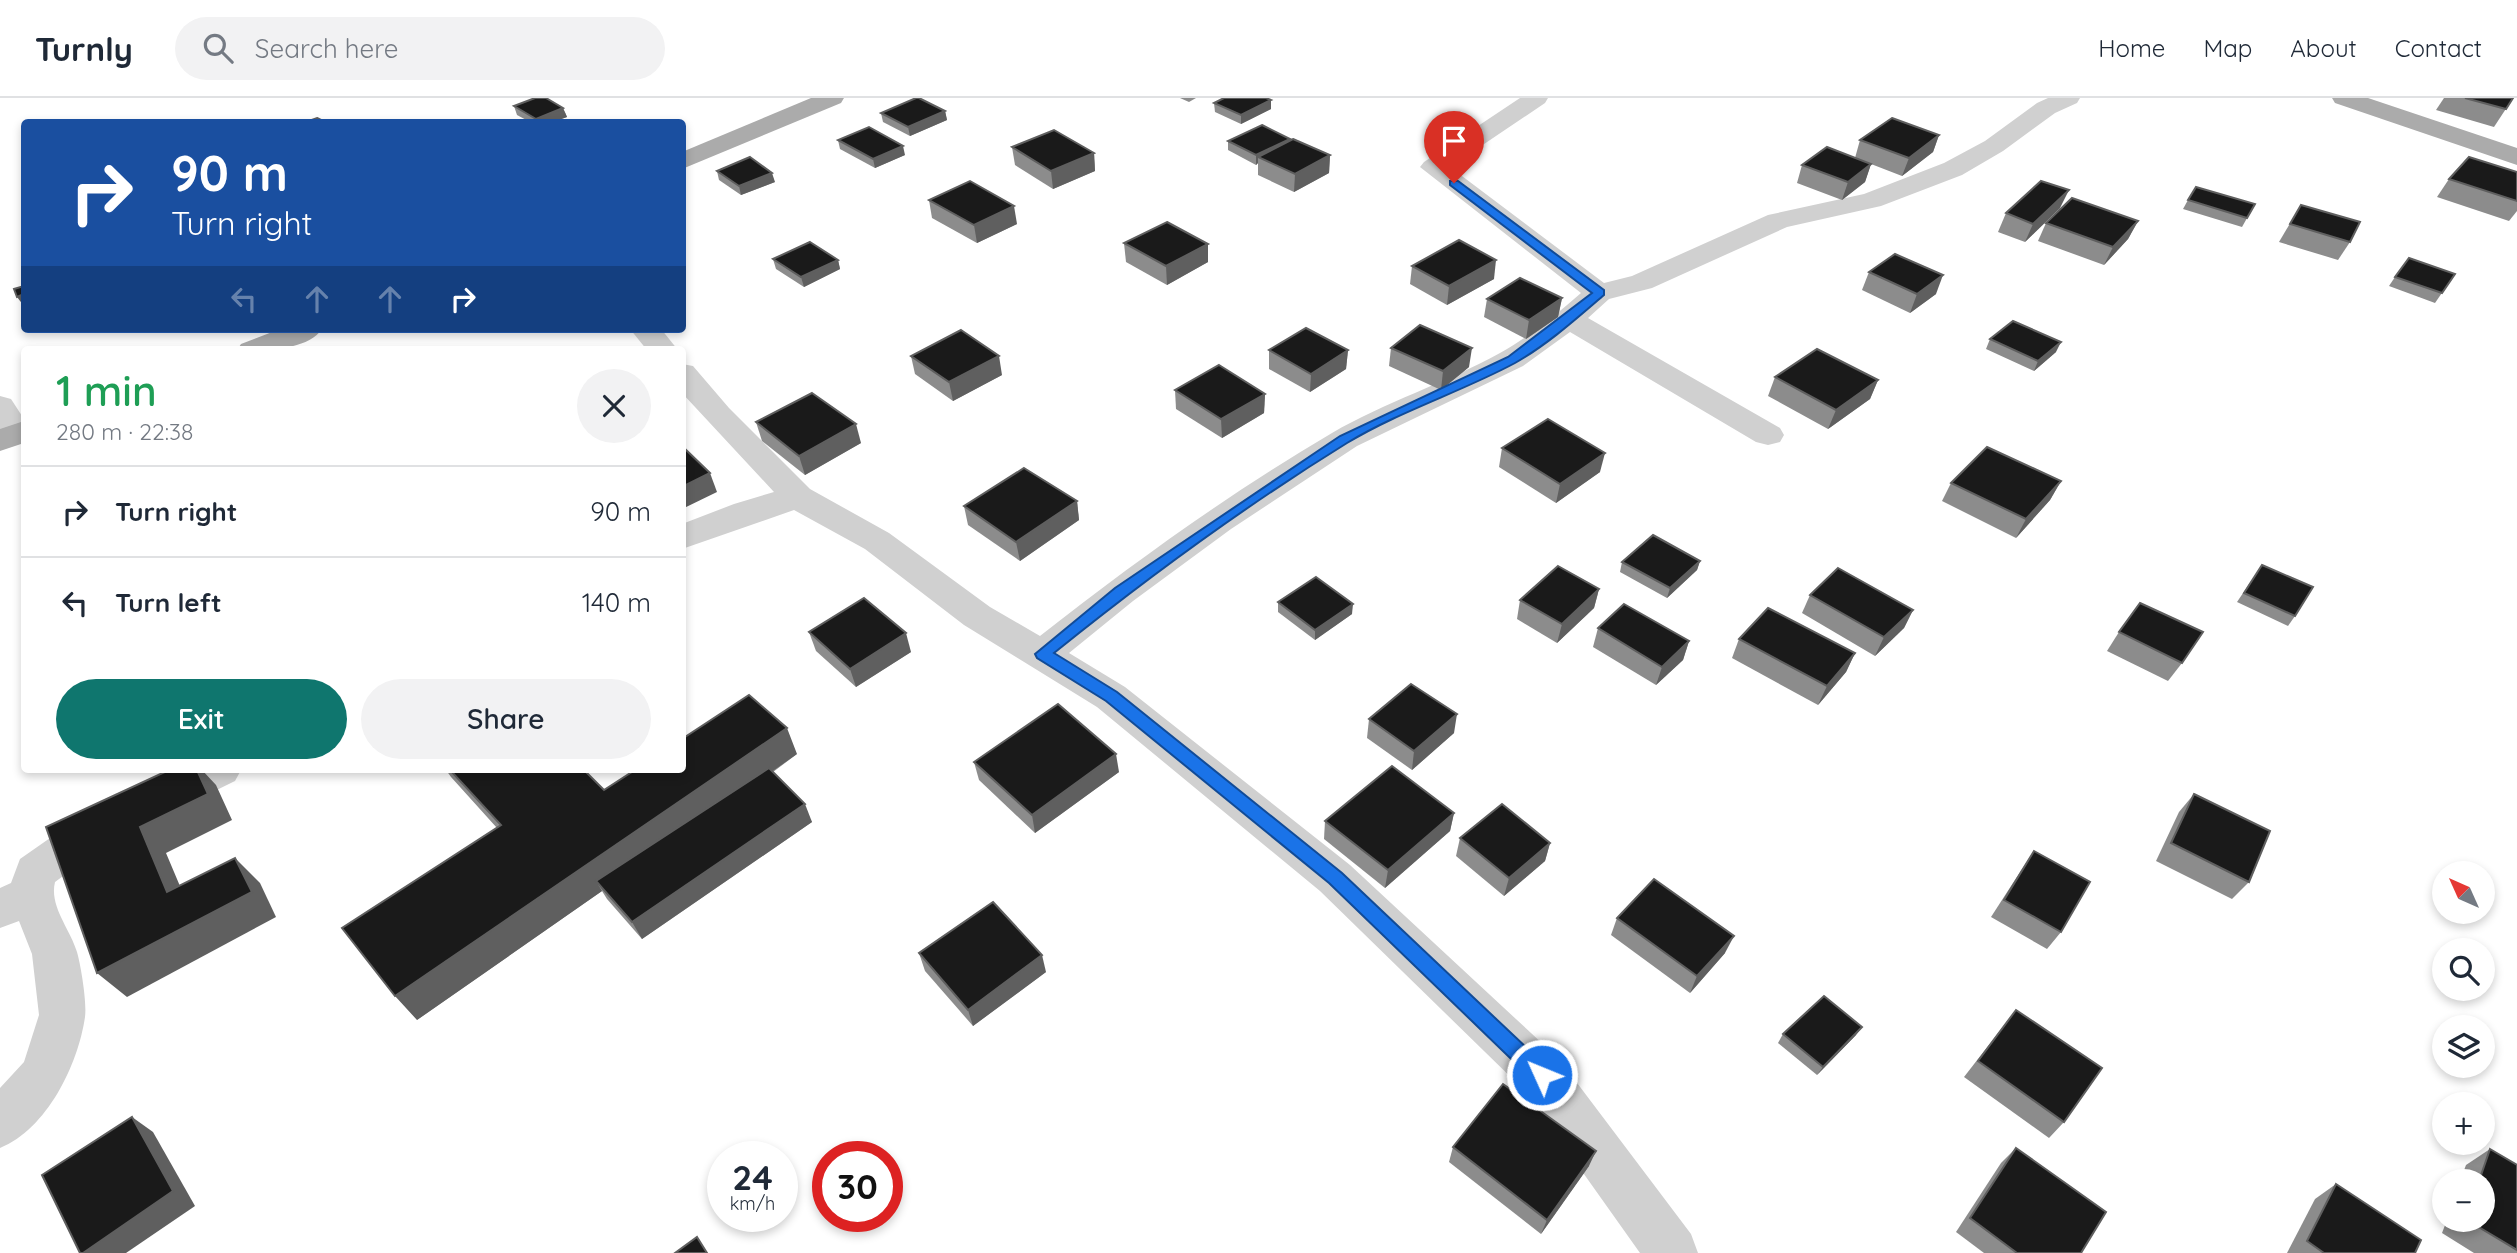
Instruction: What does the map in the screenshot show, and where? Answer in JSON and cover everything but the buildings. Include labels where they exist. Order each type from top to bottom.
[{"type":"main road","points":[[686,159],[832,98]]},
{"type":"main road","points":[[2344,98],[2517,157]]},
{"type":"main road","points":[[262,346],[297,333]]},
{"type":"street","points":[[1535,98],[1433,167],[1600,293]]},
{"type":"street","points":[[1043,654],[1120,592],[1208,529],[1345,439],[1512,359],[1569,319],[1600,293],[1642,282],[1777,221],[1872,200],[1954,169],[1994,146],[2046,108],[2068,98]]},
{"type":"street","points":[[1569,319],[1768,435]]},
{"type":"street","points":[[686,378],[798,497],[877,541],[977,616],[1111,696],[1335,878],[1542,1075],[1672,1253]]},
{"type":"street","points":[[0,406],[14,435]]},
{"type":"street","points":[[686,535],[746,512],[798,497]]},
{"type":"street","points":[[0,1124],[44,1075],[62,1015],[55,954],[15,901],[35,872],[91,831],[215,773]]},
{"type":"route","points":[[1454,183],[1600,293],[1569,319],[1512,359],[1448,392],[1345,439],[1219,522],[1120,592],[1043,654],[1111,696],[1335,878],[1542,1075]]}]
